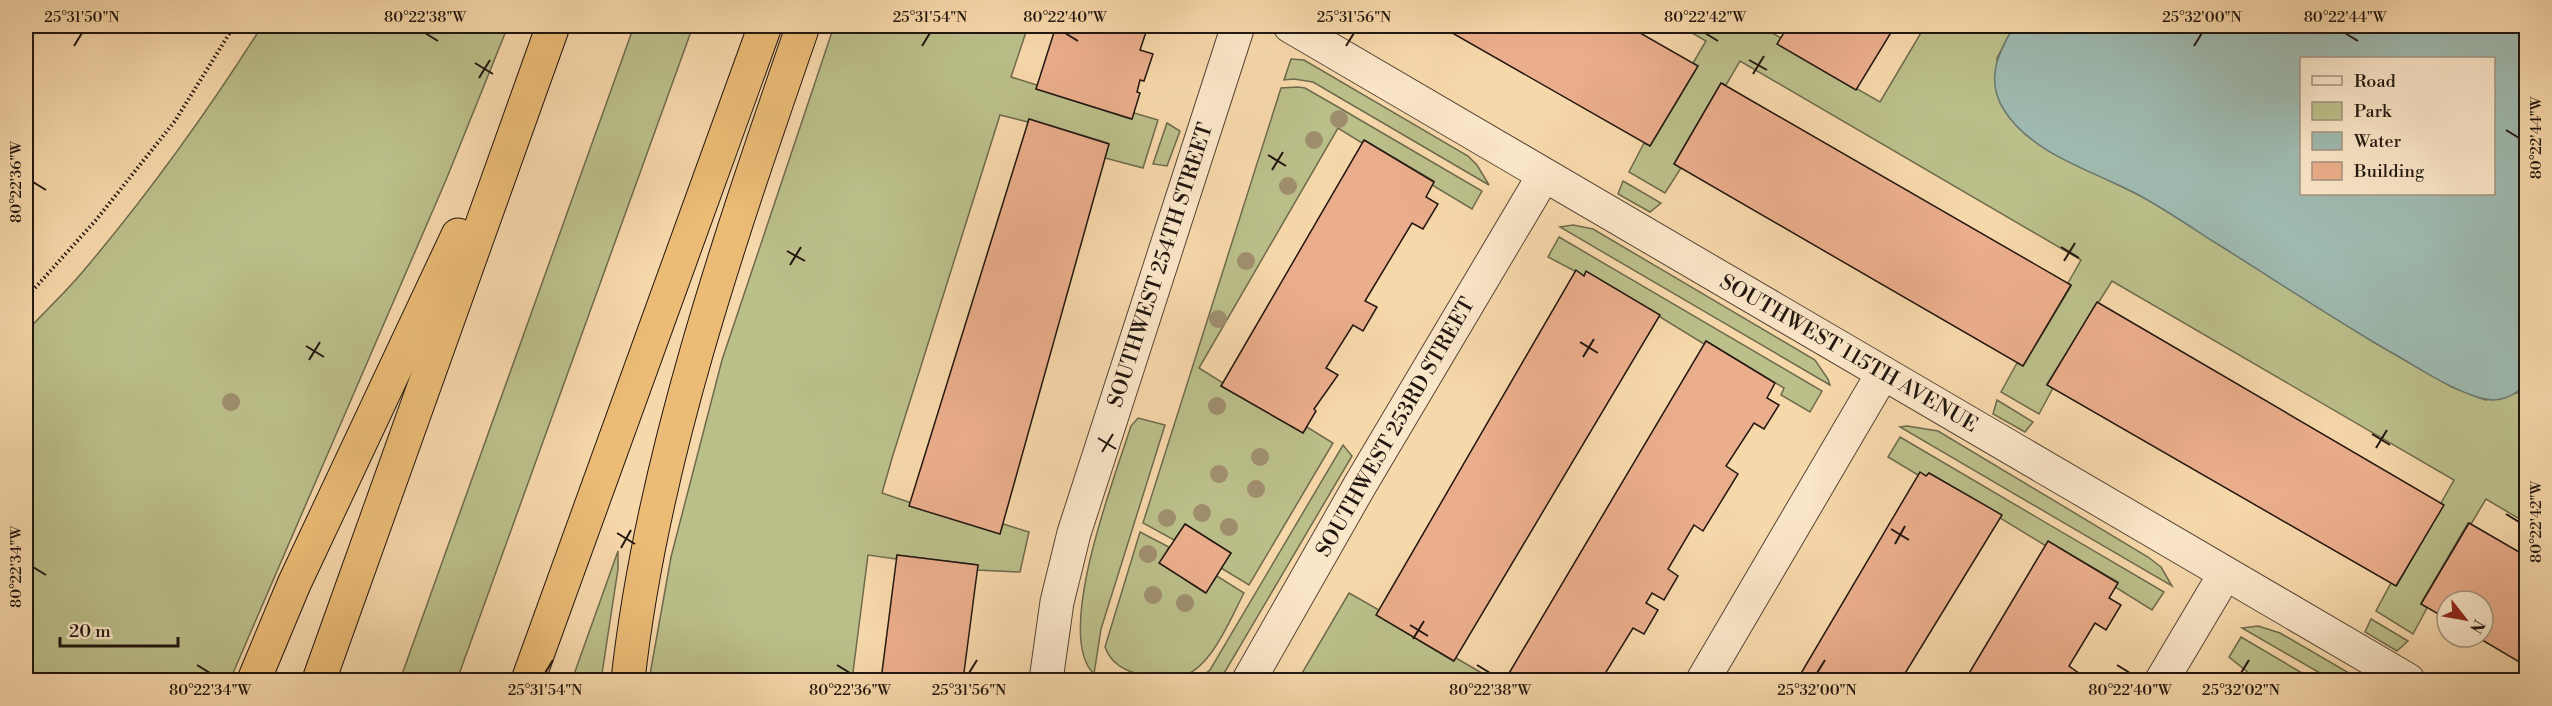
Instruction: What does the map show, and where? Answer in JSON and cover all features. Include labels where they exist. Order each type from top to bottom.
[{"type":"highway","points":[[528,681],[765,26]]},
{"type":"highway","points":[[628,681],[658,506],[676,435],[726,256],[803,26]]},
{"type":"highway","points":[[254,681],[294,584],[548,40]]},
{"type":"highway","points":[[319,681],[548,40]]},
{"type":"street","name":"SOUTHWEST 254TH STREET","points":[[1046,681],[1057,602],[1074,533],[1238,26]]},
{"type":"street","name":"SOUTHWEST 115TH AVENUE","points":[[1290,26],[2408,681]]},
{"type":"street","name":"SOUTHWEST 253RD STREET","points":[[1249,681],[1360,485],[1544,175]]},
{"type":"street","points":[[1703,681],[1883,373]]},
{"type":"street","points":[[2162,681],[2225,574]]},
{"type":"path","points":[[26,298],[96,220],[168,130],[234,26]]},
{"type":"green space","points":[[262,26],[508,26],[446,180],[230,680],[26,680],[26,332],[78,277],[155,181],[221,89]]},
{"type":"green space","points":[[634,26],[693,26],[457,680],[400,680]]},
{"type":"green space","points":[[834,26],[1028,26],[1011,77],[1037,85],[1036,89],[1131,119],[1134,113],[1158,120],[1143,168],[1105,158],[1108,143],[1029,119],[1028,122],[1000,115],[893,455],[882,493],[1000,533],[1003,524],[1029,532],[1020,572],[977,570],[978,565],[897,555],[896,559],[868,555],[852,680],[649,680],[671,557],[722,360]]},
{"type":"green space","points":[[1680,26],[1709,26],[1719,32],[1722,26],[1738,26],[1737,28],[1744,32],[1748,26],[1759,26],[1781,38],[1778,44],[1880,102],[1925,26],[2014,26],[1997,58],[2000,103],[2010,118],[2049,151],[2149,200],[2375,343],[2452,387],[2485,400],[2517,393],[2526,385],[2526,523],[2486,499],[2471,524],[2468,523],[2421,603],[2427,608],[2413,634],[2376,611],[2391,583],[2397,585],[2443,505],[2441,503],[2454,480],[2112,281],[2047,384],[2053,388],[2039,414],[2001,392],[2017,363],[2023,366],[2071,286],[2068,283],[2081,260],[1740,61],[1726,85],[1721,83],[1674,164],[1681,168],[1665,193],[1629,172],[1644,143],[1650,146],[1698,66],[1693,63],[1706,41]]},
{"type":"green space","points":[[1291,59],[1304,60],[1468,156],[1477,165],[1489,185],[1313,82],[1284,80]]},
{"type":"green space","points":[[1281,88],[1305,88],[1482,191],[1472,209],[1432,185],[1434,181],[1364,140],[1362,143],[1338,128],[1199,368],[1223,383],[1221,386],[1303,433],[1307,427],[1333,443],[1249,585],[1221,568],[1231,553],[1185,524],[1174,540],[1143,523]]},
{"type":"green space","points":[[1167,123],[1180,131],[1167,166],[1153,164]]},
{"type":"green space","points":[[1623,181],[1661,203],[1650,212],[1618,194]]},
{"type":"green space","points":[[1573,225],[1593,229],[1815,360],[1830,385],[1560,227]]},
{"type":"green space","points":[[1559,237],[1822,391],[1810,412],[1781,395],[1784,388],[1706,341],[1704,344],[1587,272],[1584,276],[1548,257]]},
{"type":"green space","points":[[1997,400],[2033,422],[2025,432],[1993,414]]},
{"type":"green space","points":[[1138,418],[1165,425],[1101,629],[1094,674],[1083,654],[1080,626],[1084,591],[1102,515],[1131,426]]},
{"type":"green space","points":[[1900,427],[1938,431],[2148,557],[2161,567],[2172,586]]},
{"type":"green space","points":[[1900,437],[2164,592],[2152,610],[2115,587],[2118,582],[2049,542],[2046,546],[2000,518],[2001,515],[1929,473],[1926,476],[1920,473],[1918,475],[1888,457]]},
{"type":"green space","points":[[1343,445],[1352,456],[1226,670],[1218,680],[1196,680],[1210,670]]},
{"type":"green space","points":[[1140,532],[1169,547],[1160,563],[1205,593],[1217,576],[1244,593],[1216,646],[1197,669],[1185,676],[1169,679],[1131,672],[1115,663],[1105,647]]},
{"type":"green space","points":[[618,551],[618,569],[601,680],[572,680]]},
{"type":"green space","points":[[1349,593],[1379,610],[1377,615],[1453,661],[1456,658],[1494,680],[1298,680]]},
{"type":"green space","points":[[2371,619],[2408,641],[2397,651],[2365,632]]},
{"type":"green space","points":[[2258,626],[2280,633],[2361,680],[2332,680],[2242,628]]},
{"type":"green space","points":[[2241,637],[2314,680],[2282,680],[2270,674],[2265,680],[2249,678],[2250,674],[2229,657]]},
{"type":"water","points":[[2014,26],[2526,26],[2526,385],[2509,396],[2491,400],[2477,397],[2446,384],[2349,327],[2153,203],[2045,149],[2016,125],[1998,99],[1995,77],[2003,46]]},
{"type":"building","points":[[1056,26],[1148,26],[1140,50],[1153,54],[1144,81],[1140,80],[1137,92],[1140,93],[1132,119],[1036,89]]},
{"type":"building","points":[[1440,26],[1628,26],[1698,66],[1650,146]]},
{"type":"building","points":[[1788,26],[1895,26],[1856,90],[1777,44]]},
{"type":"building","points":[[1721,83],[2071,285],[2023,366],[1674,164]]},
{"type":"building","points":[[1029,119],[1109,144],[1000,534],[909,506]]},
{"type":"building","points":[[1364,140],[1434,182],[1426,197],[1438,204],[1423,229],[1412,223],[1365,301],[1377,307],[1363,331],[1353,325],[1326,368],[1338,375],[1314,409],[1316,411],[1303,433],[1221,386]]},
{"type":"building","points":[[1576,270],[1584,276],[1586,271],[1660,315],[1454,661],[1376,615]]},
{"type":"building","points":[[2097,302],[2444,505],[2396,586],[2047,385]]},
{"type":"building","points":[[1706,341],[1775,383],[1767,398],[1779,405],[1764,429],[1754,423],[1726,466],[1738,474],[1703,531],[1694,525],[1668,569],[1678,576],[1664,600],[1652,593],[1646,603],[1658,610],[1644,634],[1633,628],[1606,672],[1618,680],[1505,680]]},
{"type":"building","points":[[1920,472],[1926,476],[1929,473],[2002,515],[1901,680],[1797,680]]},
{"type":"building","points":[[2469,523],[2526,556],[2526,666],[2495,648],[2495,589],[2435,589],[2435,612],[2421,604]]},
{"type":"building","points":[[1185,524],[1231,553],[1206,593],[1159,563]]},
{"type":"building","points":[[2048,541],[2118,583],[2109,598],[2121,605],[2106,630],[2095,623],[2069,666],[2080,674],[2076,680],[1965,680]]},
{"type":"building","points":[[897,555],[978,565],[963,680],[881,680]]}]
